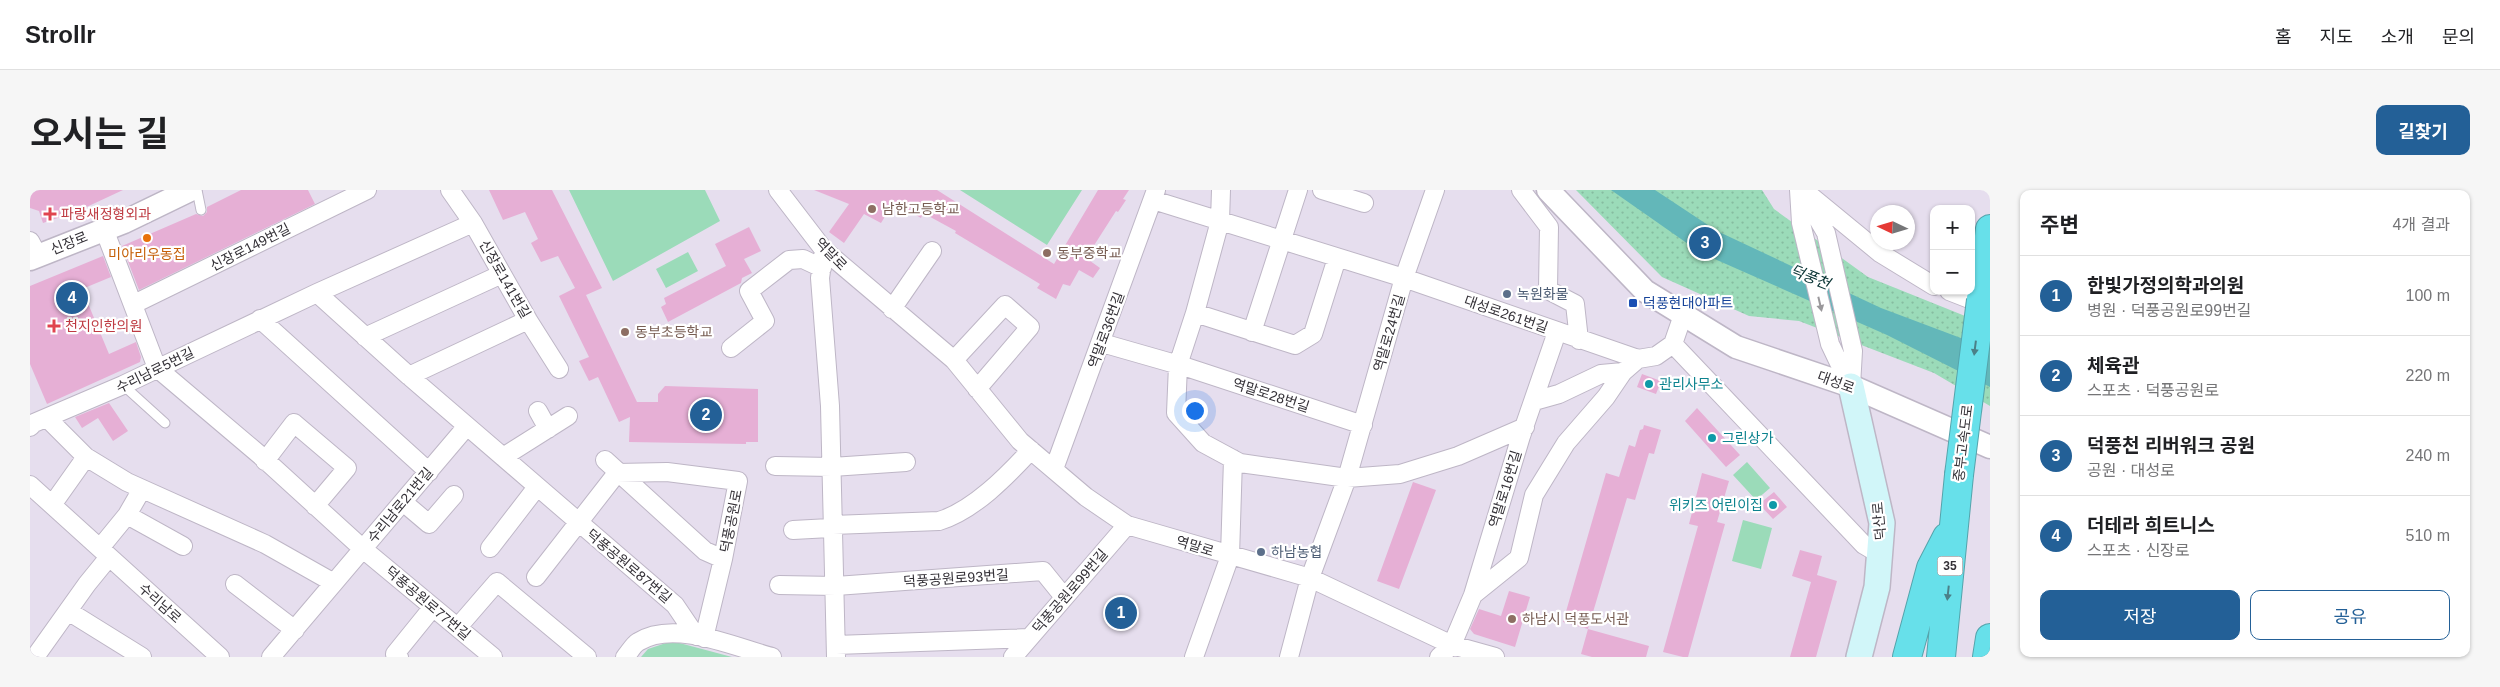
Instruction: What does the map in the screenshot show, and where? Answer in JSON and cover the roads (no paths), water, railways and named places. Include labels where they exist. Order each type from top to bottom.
[{"type":"highway","name":"중부고속도로","points":[[1941,657],[1959,475],[1985,303],[1990,229]]},
{"type":"highway","points":[[1907,657],[1931,568],[1956,520]]},
{"type":"highway","points":[[1988,657],[1990,638]]},
{"type":"main road","name":"덕산로","points":[[1851,386],[1882,523],[1877,586],[1859,657]]},
{"type":"street","name":"신장로","points":[[33,252],[104,229],[162,205],[190,190]]},
{"type":"street","name":"신장로149번길","points":[[134,304],[367,190]]},
{"type":"street","name":"신장로141번길","points":[[450,190],[473,223],[528,320],[559,369]]},
{"type":"street","name":"역말로","points":[[778,190],[824,250],[892,310],[954,360],[1020,441],[1086,497],[1127,525],[1310,578],[1449,653],[1495,657]]},
{"type":"street","points":[[1221,190],[1220,221],[1195,313],[1178,365],[1176,413],[1203,443],[1240,463],[1347,478],[1400,474],[1458,456],[1524,427]]},
{"type":"street","points":[[1252,332],[1298,190]]},
{"type":"street","points":[[1322,190],[1364,203]]},
{"type":"street","name":"역말로24번길","points":[[1289,657],[1310,578],[1347,478],[1404,278],[1434,190]]},
{"type":"street","points":[[1521,190],[1549,227],[1548,290],[1575,304],[1579,340]]},
{"type":"street","name":"대성로","points":[[1548,190],[1645,291],[1736,346],[1851,386],[1990,447]]},
{"type":"street","points":[[1801,190],[1802,223],[1828,336],[1851,386]]},
{"type":"street","points":[[1801,190],[1826,233],[1851,344],[1851,386]]},
{"type":"street","points":[[1801,190],[1880,253],[1930,284]]},
{"type":"street","name":"대성로261번길","points":[[1154,195],[1220,221],[1404,278],[1638,359]]},
{"type":"street","name":"역말로36번길","points":[[1054,470],[1102,343],[1154,195]]},
{"type":"street","name":"수리남로5번길","points":[[30,427],[34,423],[48,419],[123,385],[317,292],[473,223]]},
{"type":"street","points":[[104,229],[158,368],[265,460],[363,549]]},
{"type":"street","points":[[824,250],[820,278],[830,406],[836,586],[836,651],[1029,638]]},
{"type":"street","points":[[892,310],[932,251]]},
{"type":"street","points":[[731,348],[766,321],[748,291],[789,260],[803,258],[822,268]]},
{"type":"street","points":[[1195,313],[1295,345],[1313,334],[1337,258]]},
{"type":"street","points":[[365,337],[502,274]]},
{"type":"street","name":"덕풍공원로87번길","points":[[317,292],[365,337],[537,488],[675,605],[700,637]]},
{"type":"street","points":[[1961,295],[1985,303]]},
{"type":"street","points":[[954,360],[1005,305],[1030,327],[976,388]]},
{"type":"street","points":[[1473,595],[1519,558],[1534,495],[1566,443],[1606,397],[1623,372],[1638,359],[1656,356],[1673,344],[1683,315]]},
{"type":"street","points":[[260,319],[428,472]]},
{"type":"street","points":[[409,376],[528,320]]},
{"type":"street","name":"역말로16번길","points":[[1449,653],[1473,595],[1524,427],[1558,332]]},
{"type":"street","name":"역말로28번길","points":[[1102,343],[1178,365],[1363,425]]},
{"type":"street","points":[[1673,344],[1864,545],[1881,554]]},
{"type":"street","points":[[1534,401],[1559,394],[1601,374],[1623,372]]},
{"type":"street","points":[[538,411],[548,429]]},
{"type":"street","points":[[503,457],[568,416]]},
{"type":"street","points":[[48,419],[86,456],[127,482],[265,544],[334,583]]},
{"type":"street","points":[[265,460],[294,423],[347,468],[315,506]]},
{"type":"street","name":"수리남로21번길","points":[[271,657],[467,426]]},
{"type":"street","points":[[793,530],[830,528],[833,525],[939,520],[956,516],[1009,473],[1031,450]]},
{"type":"street","points":[[52,504],[86,456]]},
{"type":"street","points":[[1194,657],[1230,556],[1233,459]]},
{"type":"street","points":[[774,466],[832,467],[906,462]]},
{"type":"street","points":[[611,466],[705,551],[723,559]]},
{"type":"street","name":"덕풍공원로87번길","points":[[536,577],[577,522],[611,466]]},
{"type":"street","name":"덕풍공원로","points":[[611,466],[738,481],[723,559],[700,637]]},
{"type":"street","name":"수리남로","points":[[30,484],[220,657]]},
{"type":"street","points":[[490,548],[537,488]]},
{"type":"street","points":[[35,657],[68,612],[142,489]]},
{"type":"street","points":[[403,502],[428,524],[454,495]]},
{"type":"street","points":[[127,515],[182,546]]},
{"type":"street","name":"덕풍공원로99번길","points":[[1013,657],[1127,525]]},
{"type":"street","name":"덕풍공원로77번길","points":[[363,549],[493,657]]},
{"type":"street","name":"덕풍공원로93번길","points":[[836,586],[1043,572],[1064,597]]},
{"type":"street","points":[[458,628],[497,582],[587,657]]},
{"type":"street","points":[[235,584],[295,630]]},
{"type":"street","points":[[779,586],[836,586]]},
{"type":"street","points":[[397,655],[433,607]]},
{"type":"street","points":[[68,612],[142,657]]},
{"type":"street","points":[[626,657],[638,642],[668,632],[700,637],[772,657]]},
{"type":"lane","points":[[197,190],[200,210]]},
{"type":"lane","points":[[123,385],[165,422]]},
{"type":"water","name":"덕풍천","points":[[1611,190],[1655,190],[1717,231],[1881,308],[1990,349],[1990,387],[1887,335],[1701,253]]},
{"type":"place","name":"남한고등학교","points":[[872,209]]},
{"type":"place","name":"파랑새정형외과","points":[[50,214]]},
{"type":"place","name":"미아리우동집","points":[[147,238]]},
{"type":"place","name":"덕풍천 리버워크 공원","points":[[1705,243]]},
{"type":"place","name":"동부중학교","points":[[1047,253]]},
{"type":"place","name":"녹원화물","points":[[1507,294]]},
{"type":"place","name":"더테라 희트니스","points":[[72,298]]},
{"type":"place","name":"덕풍현대아파트","points":[[1633,303]]},
{"type":"place","name":"천지인한의원","points":[[54,326]]},
{"type":"place","name":"동부초등학교","points":[[625,332]]},
{"type":"place","name":"관리사무소","points":[[1649,384]]},
{"type":"place","name":"체육관","points":[[706,415]]},
{"type":"place","name":"그린상가","points":[[1712,438]]},
{"type":"place","name":"위키즈 어린이집","points":[[1773,505]]},
{"type":"place","name":"하남농협","points":[[1261,552]]},
{"type":"place","name":"한빛가정의학과의원","points":[[1121,613]]},
{"type":"place","name":"하남시 덕풍도서관","points":[[1512,619]]}]
